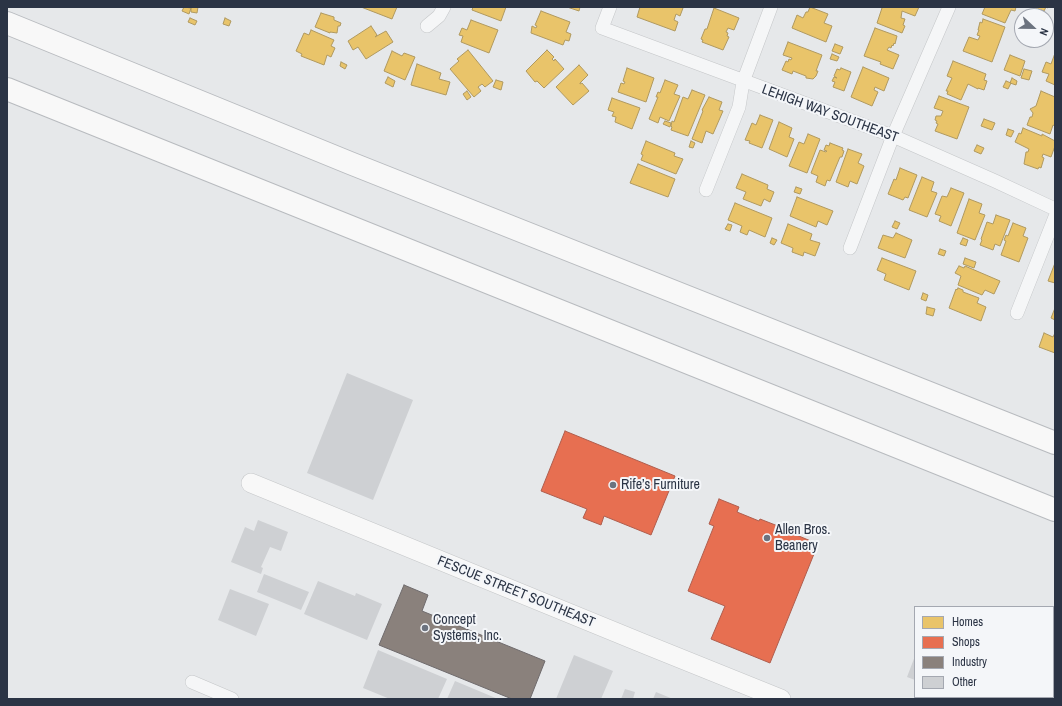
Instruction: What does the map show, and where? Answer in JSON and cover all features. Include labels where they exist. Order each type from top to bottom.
[{"type":"highway","points":[[7,24],[343,160],[1055,443]]},
{"type":"highway","points":[[7,89],[1055,510]]},
{"type":"street","points":[[427,26],[439,16],[444,7]]},
{"type":"street","name":"LEHIGH WAY SOUTHEAST","points":[[610,7],[602,28],[743,82],[893,136],[1055,209]]},
{"type":"street","points":[[706,190],[739,107],[743,82],[771,7]]},
{"type":"street","points":[[850,248],[893,136],[949,7]]},
{"type":"street","points":[[1017,313],[1055,218]]},
{"type":"street","name":"FESCUE STREET SOUTHEAST","points":[[251,482],[781,699]]},
{"type":"street","points":[[192,682],[232,699]]},
{"type":"building: Homes","points":[[184,7],[191,8],[189,14],[182,11]]},
{"type":"building: Homes","points":[[191,7],[198,7],[197,13],[191,12]]},
{"type":"building: Homes","points":[[361,7],[397,7],[392,19]]},
{"type":"building: Homes","points":[[473,7],[506,7],[501,21],[472,10]]},
{"type":"building: Homes","points":[[567,7],[580,7],[579,11]]},
{"type":"building: Homes","points":[[640,7],[683,8],[680,16],[676,14],[674,20],[678,22],[675,31],[637,17]]},
{"type":"building: Homes","points":[[810,7],[828,14],[824,23],[832,26],[826,42],[792,28],[797,15],[803,18]]},
{"type":"building: Homes","points":[[880,7],[919,7],[915,16],[902,11],[901,18],[905,19],[903,25],[905,26],[902,33],[877,23],[882,8]]},
{"type":"building: Homes","points":[[985,7],[1016,7],[1014,8],[1014,11],[1011,10],[1005,23],[982,14]]},
{"type":"building: Homes","points":[[1032,7],[1046,7],[1046,8]]},
{"type":"building: Homes","points":[[714,8],[739,18],[734,30],[728,28],[726,32],[728,33],[727,36],[729,37],[723,50],[702,42],[703,40],[701,39],[705,29],[707,29]]},
{"type":"building: Homes","points":[[541,11],[570,22],[566,32],[571,34],[569,41],[565,40],[563,45],[531,33],[532,26],[536,28],[537,26],[535,25]]},
{"type":"building: Homes","points":[[321,13],[334,17],[334,20],[341,23],[340,26],[338,26],[337,33],[330,33],[315,27]]},
{"type":"building: Homes","points":[[190,18],[197,21],[195,25],[188,22]]},
{"type":"building: Homes","points":[[225,18],[231,21],[229,26],[223,24]]},
{"type":"building: Homes","points":[[983,19],[1005,27],[992,62],[963,51],[969,37],[978,40],[980,36],[977,35],[978,30],[980,22],[982,23]]},
{"type":"building: Homes","points":[[471,20],[498,30],[489,53],[461,42],[463,36],[459,35],[462,28],[467,30]]},
{"type":"building: Homes","points":[[371,26],[377,35],[375,37],[386,31],[393,42],[366,59],[358,47],[353,50],[348,41]]},
{"type":"building: Homes","points":[[875,28],[897,36],[895,44],[894,43],[891,48],[889,47],[887,50],[899,55],[893,69],[880,64],[881,62],[864,56]]},
{"type":"building: Homes","points":[[311,30],[334,40],[331,46],[335,48],[331,57],[327,55],[324,65],[301,56],[302,54],[296,51],[304,33],[309,35]]},
{"type":"building: Homes","points":[[788,42],[822,55],[816,71],[818,71],[813,79],[806,78],[806,76],[793,71],[792,74],[782,70],[786,61],[788,62],[789,59],[791,60],[792,58],[783,55]]},
{"type":"building: Homes","points":[[835,44],[843,47],[840,54],[832,51]]},
{"type":"building: Homes","points":[[468,50],[493,81],[485,87],[482,84],[478,87],[481,91],[474,97],[450,69],[459,61],[457,59]]},
{"type":"building: Homes","points":[[547,50],[554,57],[552,59],[554,61],[555,59],[564,69],[544,88],[537,81],[535,82],[526,71]]},
{"type":"building: Homes","points":[[392,51],[402,56],[404,53],[415,57],[405,80],[384,71]]},
{"type":"building: Homes","points":[[832,54],[839,57],[837,61],[830,59]]},
{"type":"building: Homes","points":[[1010,55],[1025,61],[1020,76],[1004,70]]},
{"type":"building: Homes","points":[[1054,56],[1055,85],[1046,81],[1049,74],[1042,72],[1046,62],[1051,64]]},
{"type":"building: Homes","points":[[953,61],[986,74],[984,80],[987,81],[984,90],[968,84],[961,100],[947,94],[948,91],[946,91],[952,78],[947,76]]},
{"type":"building: Homes","points":[[341,62],[347,65],[345,69],[340,66]]},
{"type":"building: Homes","points":[[417,64],[441,73],[439,79],[450,82],[446,95],[411,85]]},
{"type":"building: Homes","points":[[579,65],[588,75],[580,84],[582,83],[589,91],[573,105],[556,87]]},
{"type":"building: Homes","points":[[863,67],[889,78],[884,91],[875,87],[874,90],[878,92],[872,106],[851,97]]},
{"type":"building: Homes","points":[[627,68],[654,78],[646,102],[618,92],[621,83],[624,84],[625,82],[623,81]]},
{"type":"building: Homes","points":[[841,68],[851,72],[844,91],[833,87],[835,82],[832,81],[834,77],[837,78],[834,76],[837,69],[840,70]]},
{"type":"building: Homes","points":[[1024,69],[1032,71],[1029,80],[1021,78]]},
{"type":"building: Homes","points":[[388,77],[395,81],[393,87],[385,83]]},
{"type":"building: Homes","points":[[1012,78],[1017,81],[1016,85],[1010,83]]},
{"type":"building: Homes","points":[[496,80],[503,82],[501,90],[493,87]]},
{"type":"building: Homes","points":[[665,80],[678,85],[674,94],[680,96],[669,121],[660,117],[658,123],[649,119],[658,97],[656,97],[658,92],[660,93]]},
{"type":"building: Homes","points":[[1006,81],[1011,83],[1008,89],[1003,87]]},
{"type":"building: Homes","points":[[692,90],[705,95],[688,136],[671,130],[671,126],[672,121],[674,122],[683,97],[688,99]]},
{"type":"building: Homes","points":[[467,91],[471,97],[467,100],[463,94]]},
{"type":"building: Homes","points":[[1041,91],[1055,97],[1055,126],[1053,125],[1050,134],[1027,125],[1033,113],[1030,109],[1036,106]]},
{"type":"building: Homes","points":[[939,96],[969,107],[957,139],[935,131],[938,124],[935,120],[936,116],[941,116],[943,111],[934,108]]},
{"type":"building: Homes","points":[[709,97],[722,102],[719,110],[723,111],[713,134],[706,131],[702,143],[692,139],[703,111],[702,110]]},
{"type":"building: Homes","points":[[612,98],[640,108],[632,129],[615,122],[616,117],[612,116],[614,112],[608,110]]},
{"type":"building: Homes","points":[[760,115],[773,120],[762,148],[749,143],[750,141],[745,140],[752,123],[756,125]]},
{"type":"building: Homes","points":[[984,119],[995,123],[992,130],[981,126]]},
{"type":"building: Homes","points":[[665,121],[671,123],[670,127],[663,124]]},
{"type":"building: Homes","points":[[779,122],[792,128],[789,137],[794,139],[787,157],[769,149]]},
{"type":"building: Homes","points":[[1023,128],[1042,136],[1042,134],[1055,141],[1055,146],[1051,157],[1043,154],[1042,157],[1044,158],[1041,168],[1039,167],[1038,169],[1024,164],[1026,152],[1028,152],[1029,149],[1015,142],[1019,133],[1021,134]]},
{"type":"building: Homes","points":[[1008,129],[1014,131],[1011,137],[1006,135]]},
{"type":"building: Homes","points":[[808,134],[820,139],[807,173],[789,166],[799,142],[804,144]]},
{"type":"building: Homes","points":[[646,141],[675,153],[674,156],[683,159],[676,174],[641,160],[643,155],[641,154]]},
{"type":"building: Homes","points":[[691,141],[695,143],[693,148],[689,147]]},
{"type":"building: Homes","points":[[830,143],[843,148],[842,150],[844,151],[830,181],[827,180],[825,186],[816,182],[818,176],[811,173],[820,150],[826,152],[827,151],[824,150],[826,145],[829,146]]},
{"type":"building: Homes","points":[[977,145],[984,148],[981,154],[974,151]]},
{"type":"building: Homes","points":[[848,149],[862,154],[858,163],[864,166],[857,184],[850,181],[848,187],[836,182]]},
{"type":"building: Homes","points":[[638,164],[675,179],[668,197],[630,183]]},
{"type":"building: Homes","points":[[900,168],[917,175],[908,198],[905,197],[903,200],[888,194],[894,179],[896,180]]},
{"type":"building: Homes","points":[[742,174],[768,185],[767,189],[774,192],[770,202],[764,199],[761,206],[743,199],[746,192],[736,188]]},
{"type":"building: Homes","points":[[922,177],[934,182],[931,191],[937,193],[927,217],[909,210]]},
{"type":"building: Homes","points":[[796,187],[802,189],[800,194],[794,192]]},
{"type":"building: Homes","points":[[951,188],[964,193],[951,226],[939,221],[941,216],[935,214],[942,196],[947,197]]},
{"type":"building: Homes","points":[[797,197],[833,211],[827,225],[818,221],[816,227],[790,216]]},
{"type":"building: Homes","points":[[969,199],[982,204],[979,213],[985,215],[975,240],[957,233]]},
{"type":"building: Homes","points":[[735,203],[772,218],[765,237],[749,230],[747,235],[740,232],[742,226],[728,220]]},
{"type":"building: Homes","points":[[996,215],[1010,220],[1000,246],[995,244],[993,250],[980,245],[987,222],[993,224]]},
{"type":"building: Homes","points":[[895,221],[900,223],[897,229],[892,227]]},
{"type":"building: Homes","points":[[1013,223],[1026,228],[1023,236],[1028,238],[1019,262],[1001,255],[1006,241],[1004,240],[1006,235],[1008,236]]},
{"type":"building: Homes","points":[[728,224],[732,225],[730,231],[725,229]]},
{"type":"building: Homes","points":[[788,224],[812,234],[810,240],[820,243],[815,256],[804,252],[803,256],[792,252],[793,248],[781,243]]},
{"type":"building: Homes","points":[[896,233],[912,240],[905,258],[878,248],[883,235],[893,238]]},
{"type":"building: Homes","points":[[772,238],[777,240],[774,245],[770,243]]},
{"type":"building: Homes","points":[[963,238],[968,240],[966,246],[960,244]]},
{"type":"building: Homes","points":[[940,249],[946,251],[944,256],[938,254]]},
{"type":"building: Homes","points":[[882,258],[916,271],[909,290],[884,280],[886,274],[877,270]]},
{"type":"building: Homes","points":[[965,258],[976,262],[974,268],[963,264]]},
{"type":"building: Homes","points":[[1055,263],[1055,283],[1048,281]]},
{"type":"building: Homes","points":[[959,266],[964,268],[965,266],[1000,281],[994,294],[985,290],[982,295],[958,285],[961,276],[955,273]]},
{"type":"building: Homes","points":[[958,288],[963,290],[963,292],[979,298],[977,303],[986,307],[981,321],[949,308],[956,289],[957,290]]},
{"type":"building: Homes","points":[[923,293],[928,295],[926,301],[921,299]]},
{"type":"building: Homes","points":[[927,307],[935,309],[933,316],[926,314]]},
{"type":"building: Homes","points":[[1055,308],[1055,320],[1051,318]]},
{"type":"building: Homes","points":[[1044,333],[1053,337],[1055,333],[1055,353],[1039,347]]},
{"type":"building: Shops","points":[[565,431],[675,476],[651,535],[604,516],[601,525],[583,518],[587,509],[541,491]]},
{"type":"building: Shops","points":[[719,499],[739,507],[737,512],[759,521],[760,519],[783,528],[782,529],[818,544],[770,663],[711,639],[725,606],[688,591],[714,526],[709,524]]},
{"type":"building: Industry","name":"Concept Systems, Inc.","points":[[404,585],[428,595],[422,611],[545,661],[530,699],[512,699],[379,645]]},
{"type":"building: Other","points":[[347,373],[413,400],[373,500],[307,473]]},
{"type":"building: Other","points":[[258,520],[288,532],[281,551],[270,547],[261,567],[263,568],[261,574],[231,562],[245,527],[254,531]]},
{"type":"building: Other","points":[[264,574],[309,592],[301,610],[257,592]]},
{"type":"building: Other","points":[[318,581],[355,596],[356,593],[382,604],[367,640],[304,614]]},
{"type":"building: Other","points":[[230,589],[269,604],[256,636],[218,620]]},
{"type":"building: Other","points":[[1055,636],[1055,699],[1030,699],[1054,698]]},
{"type":"building: Other","points":[[378,650],[447,679],[438,699],[390,699],[363,688]]},
{"type":"building: Other","points":[[574,655],[613,671],[601,699],[556,699]]},
{"type":"building: Other","points":[[914,659],[914,680],[907,677]]},
{"type":"building: Other","points":[[455,681],[498,699],[447,699]]},
{"type":"building: Other","points":[[625,689],[635,692],[633,699],[621,699]]},
{"type":"building: Other","points":[[656,692],[673,699],[653,699]]},
{"type":"building: Other","points":[[935,698],[949,698],[949,699]]},
{"type":"place","name":"Rife’s Furniture","points":[[613,485]]},
{"type":"place","name":"Allen Bros. Beanery","points":[[767,538]]},
{"type":"place","name":"Concept Systems, Inc.","points":[[425,628]]}]
